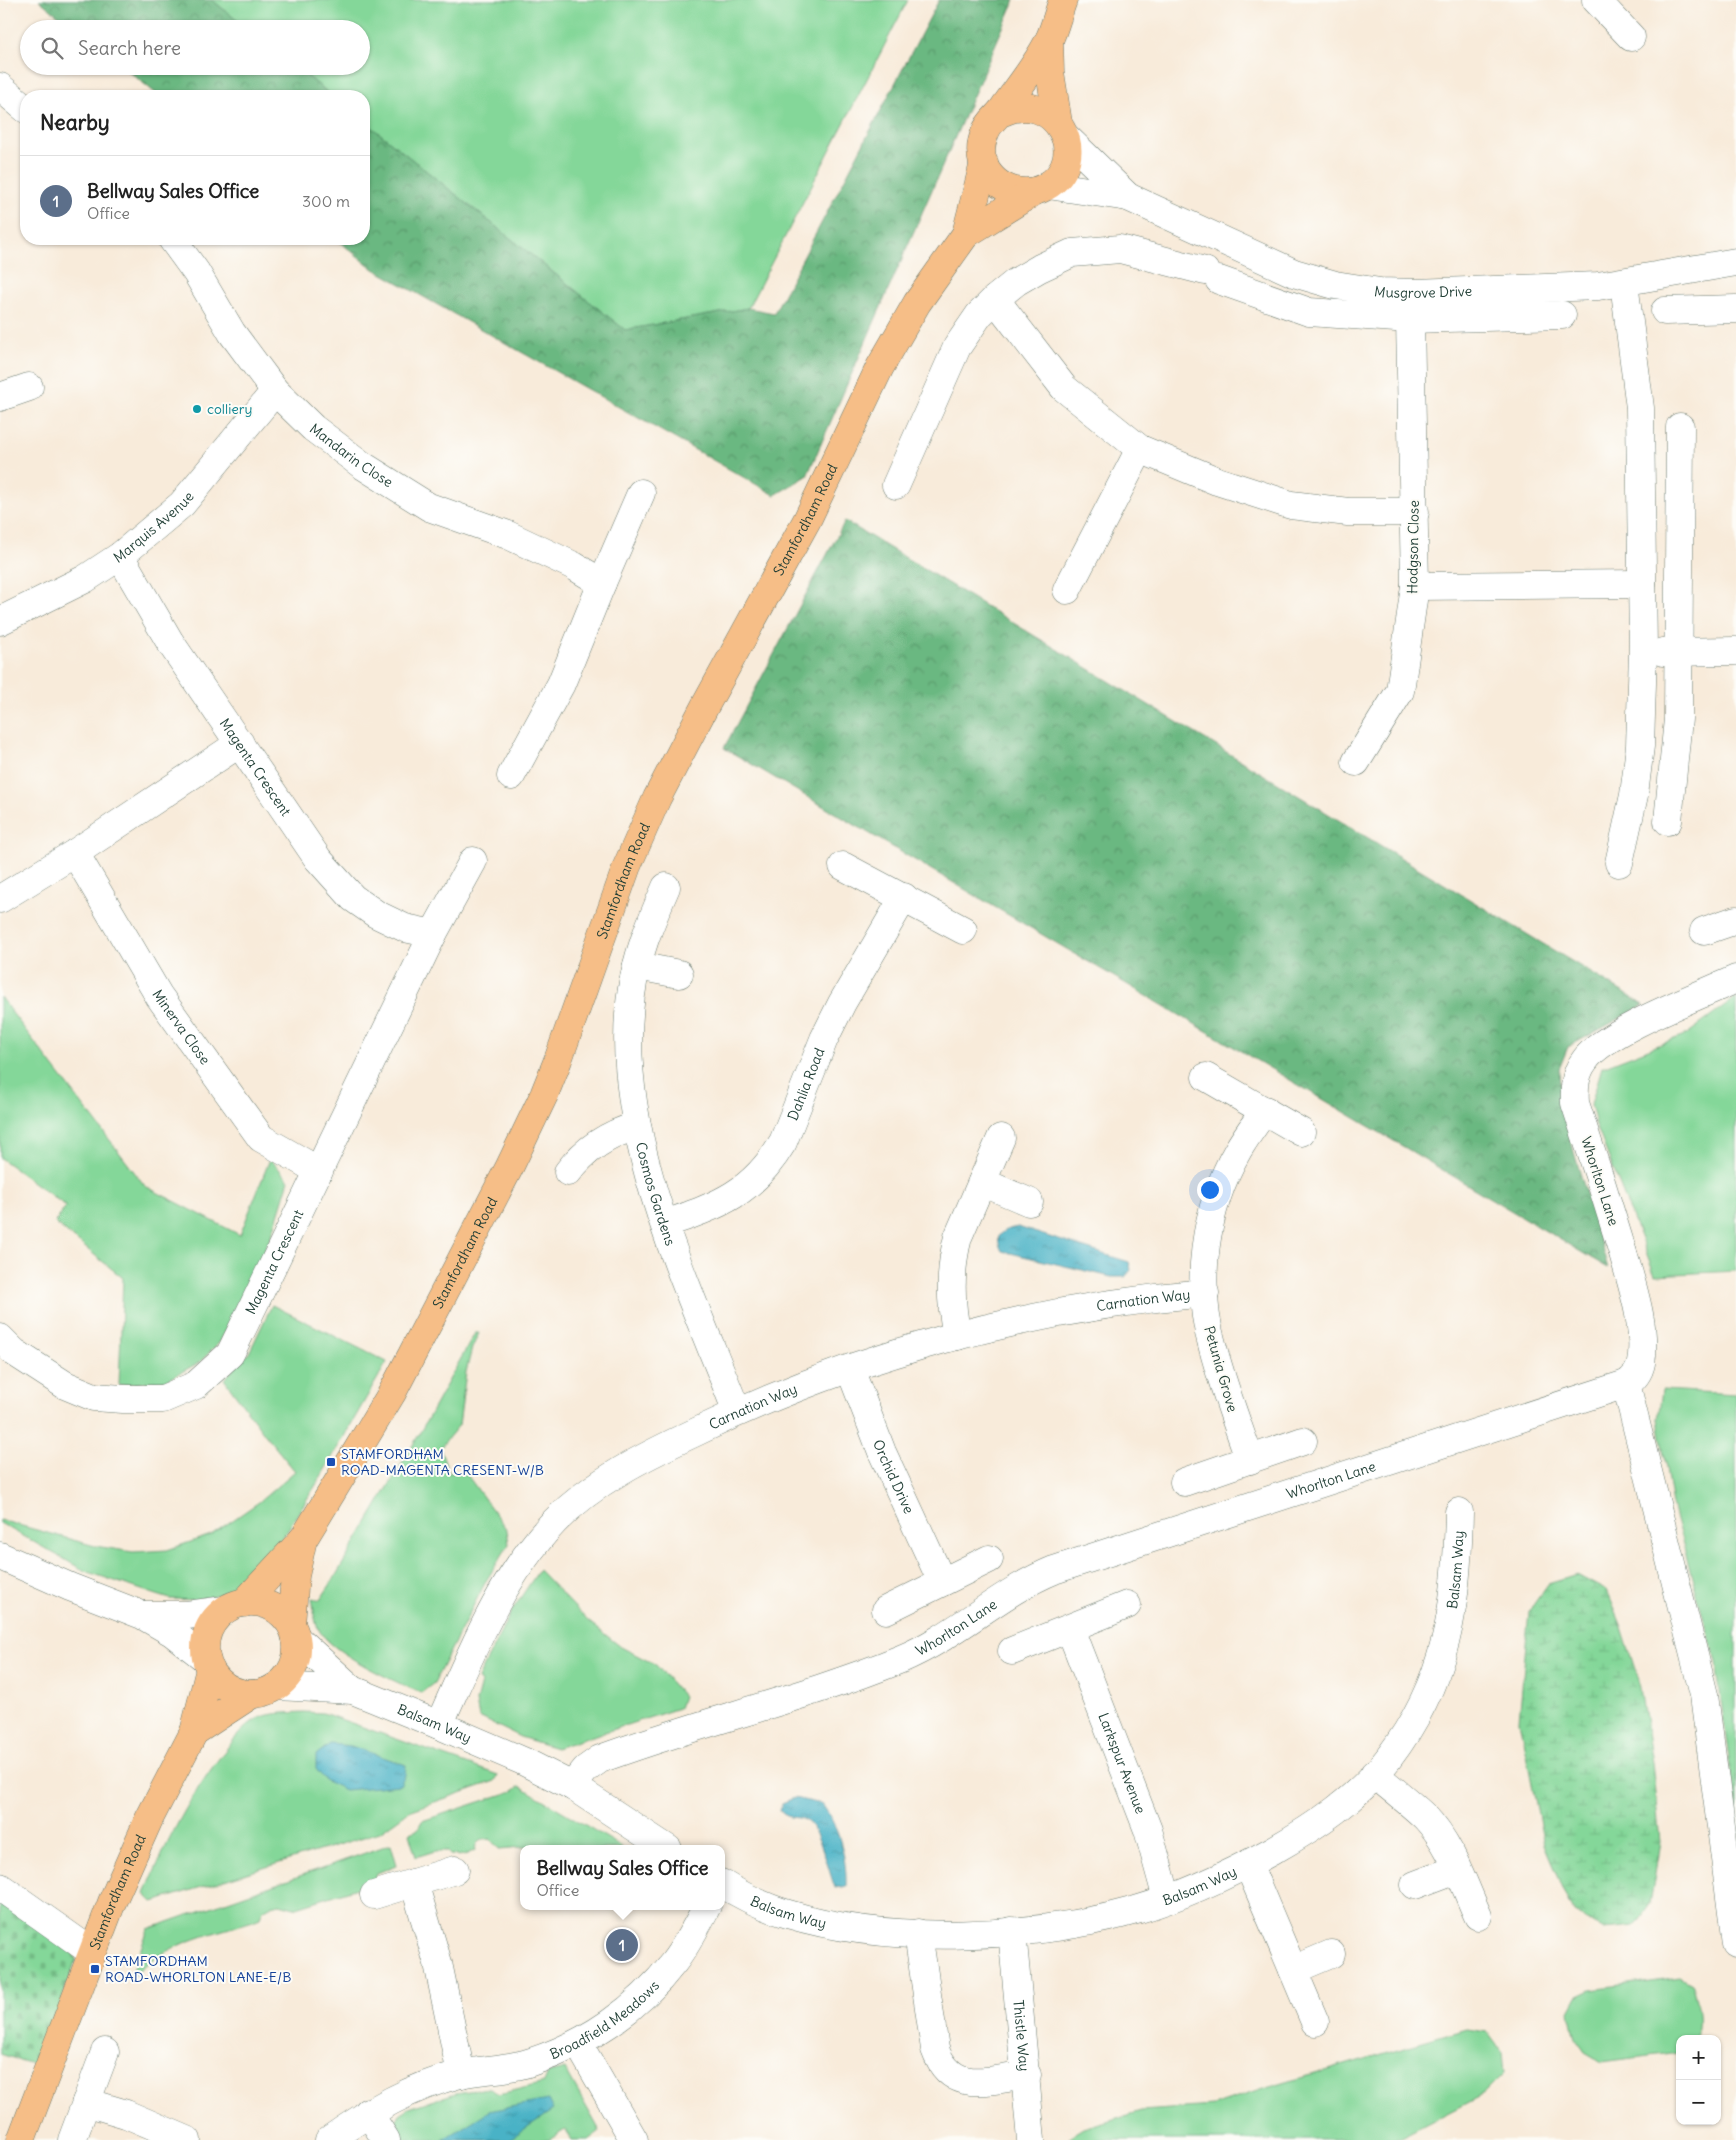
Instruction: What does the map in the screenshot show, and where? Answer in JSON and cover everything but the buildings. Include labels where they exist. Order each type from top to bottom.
[{"type":"main road","name":"Stamfordham Road","points":[[235,1606],[304,1538],[392,1393],[527,1132],[558,1060],[627,866],[662,790],[705,706],[807,520],[880,367],[917,302],[966,234],[984,163],[981,149],[984,135],[990,122],[1002,113],[1049,40],[1063,0]]},
{"type":"main road","name":"Stamfordham Road","points":[[966,234],[1058,176],[1065,164],[1067,150],[1050,72],[1049,40]]},
{"type":"main road","points":[[1002,113],[1015,107],[1029,106],[1042,110],[1062,130]]},
{"type":"main road","points":[[984,163],[990,176],[1007,189],[1021,192],[1041,188]]},
{"type":"main road","name":"Stamfordham Road","points":[[293,1631],[296,1576],[304,1538]]},
{"type":"main road","points":[[257,1602],[270,1606],[282,1613],[293,1631],[297,1652],[294,1665],[287,1677],[265,1690],[239,1693],[227,1687],[216,1678],[208,1664],[205,1644],[209,1630],[216,1618],[235,1606],[257,1602]]},
{"type":"main road","name":"Stamfordham Road","points":[[21,2140],[92,1952],[149,1819],[194,1732],[208,1664]]},
{"type":"main road","name":"Stamfordham Road","points":[[194,1732],[265,1690]]},
{"type":"street","points":[[1596,0],[1631,37]]},
{"type":"street","points":[[0,88],[20,104]]},
{"type":"street","points":[[1062,130],[1128,197]]},
{"type":"street","points":[[1041,188],[1128,197]]},
{"type":"street","name":"Musgrove Drive","points":[[1128,197],[1294,273],[1335,285],[1358,289],[1416,294],[1598,286],[1736,262]]},
{"type":"street","name":"Mandarin Close","points":[[176,245],[196,272],[232,334],[274,391],[313,428],[362,465],[429,507],[508,535],[574,566],[602,583]]},
{"type":"street","points":[[896,484],[957,347],[979,316],[995,299],[1016,282],[1072,253],[1120,249],[1212,275],[1309,312],[1410,319],[1562,315]]},
{"type":"street","points":[[1619,863],[1634,795],[1640,746],[1643,652],[1640,408],[1624,283]]},
{"type":"street","points":[[995,299],[1064,388],[1140,449],[1217,481],[1291,505],[1348,512],[1414,512]]},
{"type":"street","points":[[1665,311],[1736,308]]},
{"type":"street","name":"Hodgson Close","points":[[1356,762],[1400,691],[1415,586],[1410,319]]},
{"type":"street","points":[[0,397],[29,387]]},
{"type":"street","name":"Marquis Avenue","points":[[0,621],[85,579],[120,556],[182,504],[274,391]]},
{"type":"street","points":[[1668,821],[1678,719],[1680,652],[1680,426]]},
{"type":"street","points":[[1067,590],[1140,449]]},
{"type":"street","points":[[510,776],[561,684],[641,493]]},
{"type":"street","name":"Magenta Crescent","points":[[120,556],[170,642],[318,859],[353,898],[376,914],[405,928],[433,934]]},
{"type":"street","points":[[1415,586],[1642,584]]},
{"type":"street","points":[[1643,652],[1736,651]]},
{"type":"street","points":[[0,899],[75,853],[240,743]]},
{"type":"street","name":"Minerva Close","points":[[75,853],[159,996],[261,1138],[318,1171]]},
{"type":"street","name":"Magenta Crescent","points":[[0,1338],[14,1352],[65,1385],[94,1397],[163,1399],[196,1385],[230,1354],[433,934],[473,861]]},
{"type":"street","points":[[844,866],[963,930]]},
{"type":"street","name":"Cosmos Gardens","points":[[666,887],[637,966],[631,994],[628,1057],[637,1126],[644,1157],[665,1224],[737,1412]]},
{"type":"street","name":"Dahlia Road","points":[[665,1224],[725,1201],[752,1182],[768,1165],[783,1142],[820,1047],[842,1003],[904,897]]},
{"type":"street","points":[[1704,931],[1736,920]]},
{"type":"street","points":[[637,966],[679,974]]},
{"type":"street","name":"Whorlton Lane","points":[[572,1786],[591,1764],[606,1757],[837,1682],[902,1658],[952,1631],[1031,1580],[1054,1570],[1626,1384],[1637,1374],[1641,1362],[1639,1318],[1633,1287],[1611,1213],[1575,1103],[1574,1089],[1576,1076],[1586,1058],[1605,1041],[1649,1018],[1736,979]]},
{"type":"street","points":[[1206,1077],[1301,1132]]},
{"type":"street","name":"Petunia Grove","points":[[1250,1460],[1212,1348],[1207,1323],[1204,1254],[1217,1197],[1238,1150],[1265,1110]]},
{"type":"street","points":[[568,1172],[577,1160],[596,1144],[620,1131],[637,1126]]},
{"type":"street","points":[[957,1336],[950,1285],[954,1250],[958,1236],[1001,1138]]},
{"type":"street","points":[[982,1182],[1029,1202]]},
{"type":"street","name":"Carnation Way","points":[[439,1725],[479,1635],[518,1567],[554,1522],[592,1489],[630,1464],[737,1412],[850,1368],[957,1336],[1078,1310],[1205,1293]]},
{"type":"street","name":"Orchid Drive","points":[[850,1368],[882,1452],[942,1582]]},
{"type":"street","points":[[1626,1384],[1704,1695],[1736,1944]]},
{"type":"street","points":[[1184,1482],[1303,1441]]},
{"type":"street","name":"Balsam Way","points":[[725,1885],[752,1901],[798,1917],[856,1928],[918,1933],[1012,1931],[1076,1923],[1137,1910],[1220,1878],[1248,1864],[1312,1827],[1333,1812],[1374,1774],[1397,1746],[1418,1714],[1431,1689],[1443,1656],[1451,1624],[1456,1584],[1459,1512]]},
{"type":"street","points":[[0,1556],[63,1584],[142,1615],[173,1633],[208,1664]]},
{"type":"street","points":[[886,1610],[989,1559]]},
{"type":"street","points":[[1012,1651],[1127,1605]]},
{"type":"street","points":[[142,1615],[188,1615],[235,1606]]},
{"type":"street","name":"Larkspur Avenue","points":[[1070,1629],[1148,1830],[1167,1899]]},
{"type":"street","name":"Balsam Way","points":[[293,1631],[353,1690]]},
{"type":"street","name":"Balsam Way","points":[[265,1690],[353,1690],[523,1761],[572,1786],[662,1845]]},
{"type":"street","points":[[1374,1774],[1425,1817],[1436,1831],[1457,1868],[1478,1916]]},
{"type":"street","points":[[1248,1864],[1315,2022]]},
{"type":"street","points":[[1416,1885],[1457,1868]]},
{"type":"street","points":[[374,1895],[455,1870]]},
{"type":"street","points":[[414,1883],[438,1963],[461,2074]]},
{"type":"street","points":[[0,1887],[92,1952]]},
{"type":"street","name":"Broadfield Meadows","points":[[328,2140],[368,2112],[403,2094],[461,2074],[528,2063],[578,2043],[621,2015],[661,1977],[685,1946],[705,1910]]},
{"type":"street","name":"Thistle Way","points":[[1012,1931],[1031,2140]]},
{"type":"street","points":[[918,1933],[936,2049],[940,2063],[950,2074],[963,2080],[978,2082],[1026,2076]]},
{"type":"street","points":[[1293,1970],[1331,1954]]},
{"type":"street","points":[[578,2043],[634,2140]]},
{"type":"street","points":[[72,2140],[105,2052]]},
{"type":"street","points":[[86,2102],[126,2114],[187,2140]]},
{"type":"street","points":[[368,2112],[386,2140]]},
{"type":"green space","points":[[39,0],[212,0],[237,20],[64,20]]},
{"type":"green space","points":[[212,0],[908,0],[748,308],[625,330],[370,126],[370,90],[325,90],[306,75],[370,75],[370,20],[237,20]]},
{"type":"green space","points":[[939,0],[1015,0],[807,476],[775,495],[374,269],[344,245],[370,245],[370,126],[625,330],[748,308],[774,313]]},
{"type":"green space","points":[[133,75],[306,75],[325,90],[152,90]]},
{"type":"green space","points":[[845,521],[1644,1005],[1568,1047],[1559,1069],[1561,1102],[1608,1268],[724,748]]},
{"type":"green space","points":[[0,997],[145,1186],[240,1235],[270,1159],[289,1180],[272,1235],[220,1342],[200,1362],[167,1380],[119,1385],[123,1278],[55,1223],[66,1206],[0,1158]]},
{"type":"green space","points":[[1736,998],[1736,1271],[1655,1275],[1596,1125],[1591,1104],[1602,1067],[1687,1034]]},
{"type":"green space","points":[[272,1305],[387,1362],[319,1480],[278,1545],[250,1580],[237,1589],[198,1600],[170,1599],[85,1571],[0,1523],[0,1520],[95,1546],[133,1552],[167,1550],[211,1535],[259,1502],[295,1471],[266,1436],[224,1379],[249,1353]]},
{"type":"green space","points":[[475,1333],[479,1333],[472,1348],[466,1372],[459,1425],[440,1448],[449,1473],[465,1472],[507,1530],[509,1544],[486,1581],[434,1683],[421,1693],[364,1665],[335,1647],[324,1637],[318,1628],[312,1598],[320,1600],[332,1582],[417,1438]]},
{"type":"green space","points":[[1662,1390],[1736,1394],[1736,1812],[1716,1662],[1672,1505],[1658,1419]]},
{"type":"green space","points":[[539,1570],[588,1621],[621,1647],[656,1665],[683,1696],[679,1708],[556,1748],[520,1737],[479,1717],[476,1702],[481,1683],[478,1678],[511,1612]]},
{"type":"green space","points":[[1577,1575],[1607,1591],[1620,1622],[1639,1682],[1652,1763],[1660,1842],[1650,1904],[1635,1926],[1603,1929],[1573,1914],[1544,1845],[1519,1720],[1529,1611],[1548,1584]]},
{"type":"green space","points":[[279,1713],[323,1713],[498,1775],[495,1781],[409,1811],[380,1832],[153,1902],[145,1894],[162,1855],[191,1799],[215,1764],[240,1733],[260,1717]]},
{"type":"green space","points":[[520,1786],[619,1845],[520,1845],[520,1847],[499,1849],[490,1839],[480,1841],[475,1850],[463,1855],[454,1856],[450,1855],[447,1851],[435,1851],[416,1857],[409,1833],[417,1830],[422,1821],[513,1791]]},
{"type":"green space","points":[[391,1844],[397,1865],[377,1873],[373,1883],[294,1908],[280,1904],[270,1906],[263,1910],[260,1918],[203,1936],[171,1949],[143,1967],[130,1979],[148,1929]]},
{"type":"green space","points":[[0,1895],[67,1942],[76,1959],[39,2066],[0,2054]]},
{"type":"green space","points":[[1680,1977],[1692,1984],[1698,2005],[1699,2025],[1697,2035],[1676,2035],[1676,2053],[1602,2062],[1585,2052],[1575,2038],[1569,2011],[1577,1996],[1592,1989]]},
{"type":"green space","points":[[1467,2029],[1487,2032],[1502,2052],[1504,2074],[1484,2094],[1395,2140],[1069,2140],[1070,2136],[1083,2128],[1141,2111],[1213,2106],[1263,2089]]},
{"type":"green space","points":[[565,2069],[600,2131],[588,2140],[572,2140],[565,2130],[549,2140],[403,2140],[396,2121],[400,2114],[409,2108],[456,2093],[488,2088],[499,2094],[544,2083],[548,2073]]},
{"type":"water","points":[[1018,1227],[1129,1262],[1131,1270],[1125,1277],[1111,1277],[1002,1251],[998,1240],[1001,1233],[1007,1229]]},
{"type":"water","points":[[330,1744],[351,1746],[406,1765],[405,1775],[400,1785],[345,1790],[326,1781],[316,1769],[316,1755]]},
{"type":"water","points":[[794,1798],[822,1804],[828,1813],[841,1843],[846,1886],[835,1888],[823,1851],[810,1825],[805,1820],[787,1816],[780,1811],[782,1803]]},
{"type":"water","points":[[548,2100],[553,2110],[508,2140],[443,2140],[489,2111]]},
{"type":"place","name":"colliery","points":[[197,409]]},
{"type":"place","name":"STAMFORDHAM ROAD-MAGENTA CRESENT-W/B","points":[[331,1462]]},
{"type":"place","name":"Bellway Sales Office","points":[[622,1945]]},
{"type":"place","name":"STAMFORDHAM ROAD-WHORLTON LANE-E/B","points":[[95,1969]]}]
